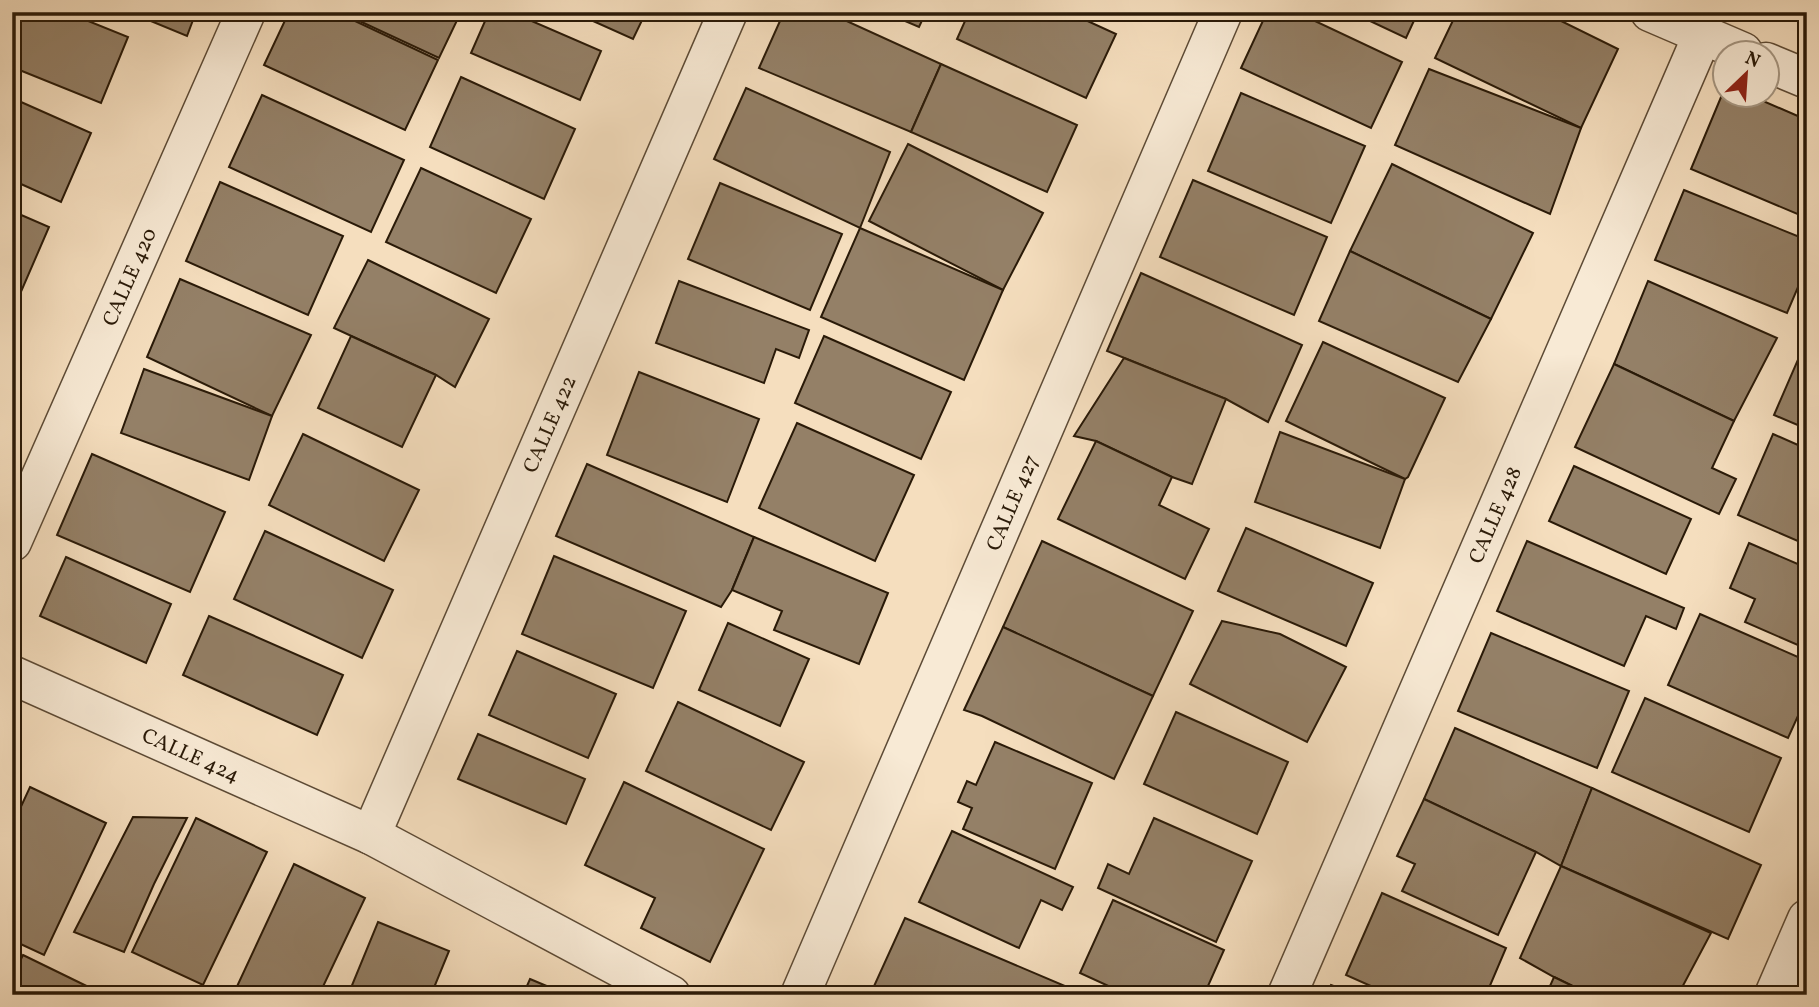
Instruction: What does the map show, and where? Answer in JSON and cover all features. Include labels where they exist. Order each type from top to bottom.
[{"type":"street","name":"CALLE 420","points":[[12,542],[246,12]]},
{"type":"street","name":"CALLE 422","points":[[370,835],[728,12]]},
{"type":"street","name":"CALLE 427","points":[[800,995],[1223,12]]},
{"type":"street","points":[[1650,12],[1710,39]]},
{"type":"street","name":"CALLE 428","points":[[1287,995],[1703,36]]},
{"type":"street","points":[[1780,68],[1807,79]]},
{"type":"street","name":"CALLE 424","points":[[12,675],[370,835],[671,995]]},
{"type":"street","points":[[1774,995],[1807,919]]},
{"type":"building","points":[[12,12],[66,12],[128,37],[101,103],[12,67]]},
{"type":"building","points":[[129,12],[196,12],[187,36]]},
{"type":"building","points":[[289,12],[336,12],[438,60],[405,130],[264,65]]},
{"type":"building","points":[[340,12],[461,12],[439,58]]},
{"type":"building","points":[[489,12],[511,12],[601,51],[580,100],[471,53]]},
{"type":"building","points":[[573,12],[646,12],[633,39]]},
{"type":"building","points":[[784,12],[827,12],[941,64],[911,132],[759,68]]},
{"type":"building","points":[[884,12],[926,12],[919,27]]},
{"type":"building","points":[[969,12],[1068,12],[1116,34],[1086,98],[957,39]]},
{"type":"building","points":[[1267,12],[1296,12],[1402,62],[1371,128],[1241,68]]},
{"type":"building","points":[[1351,12],[1418,12],[1406,38]]},
{"type":"building","points":[[1457,12],[1543,12],[1618,49],[1581,128],[1435,58]]},
{"type":"building","points":[[941,64],[1077,125],[1047,192],[911,132]]},
{"type":"building","points":[[1429,69],[1581,128],[1550,214],[1395,145]]},
{"type":"building","points":[[461,77],[575,129],[544,199],[430,147]]},
{"type":"building","points":[[746,88],[890,152],[860,228],[714,159]]},
{"type":"building","points":[[1241,93],[1365,146],[1331,223],[1208,171]]},
{"type":"building","points":[[262,95],[404,160],[371,232],[229,167]]},
{"type":"building","points":[[12,98],[91,133],[61,202],[12,180]]},
{"type":"building","points":[[1716,108],[1779,108],[1807,120],[1807,218],[1691,169]]},
{"type":"building","points":[[908,144],[1043,213],[1003,290],[869,221]]},
{"type":"building","points":[[1392,164],[1533,233],[1491,319],[1350,251]]},
{"type":"building","points":[[421,168],[531,219],[496,293],[386,242]]},
{"type":"building","points":[[1193,180],[1327,237],[1294,315],[1160,257]]},
{"type":"building","points":[[220,182],[343,236],[308,315],[186,261]]},
{"type":"building","points":[[720,183],[842,234],[810,310],[688,259]]},
{"type":"building","points":[[1684,190],[1807,240],[1807,266],[1787,313],[1655,260]]},
{"type":"building","points":[[12,211],[49,227],[17,301],[12,299]]},
{"type":"building","points":[[860,228],[1003,290],[964,380],[821,317]]},
{"type":"building","points":[[1350,251],[1491,319],[1458,382],[1319,321]]},
{"type":"building","points":[[368,260],[489,319],[455,387],[436,375],[334,328]]},
{"type":"building","points":[[1141,273],[1302,345],[1268,422],[1226,399],[1107,351]]},
{"type":"building","points":[[180,279],[311,335],[272,416],[147,357]]},
{"type":"building","points":[[679,281],[809,330],[799,358],[776,349],[764,383],[656,343]]},
{"type":"building","points":[[1648,281],[1777,338],[1734,421],[1614,364]]},
{"type":"building","points":[[351,336],[436,375],[402,447],[318,408]]},
{"type":"building","points":[[824,336],[951,392],[921,459],[795,403]]},
{"type":"building","points":[[1323,342],[1445,398],[1405,479],[1286,421]]},
{"type":"building","points":[[1803,348],[1807,350],[1807,429],[1774,415]]},
{"type":"building","points":[[1124,358],[1226,399],[1192,484],[1096,441],[1074,436]]},
{"type":"building","points":[[1614,364],[1734,421],[1712,468],[1736,479],[1719,514],[1575,447]]},
{"type":"building","points":[[144,369],[272,416],[249,480],[121,433]]},
{"type":"building","points":[[639,372],[759,419],[727,502],[607,455]]},
{"type":"building","points":[[797,423],[914,475],[875,561],[759,508]]},
{"type":"building","points":[[1280,432],[1405,479],[1380,548],[1255,502]]},
{"type":"building","points":[[303,434],[419,490],[384,561],[269,505]]},
{"type":"building","points":[[1773,434],[1807,449],[1807,545],[1738,515]]},
{"type":"building","points":[[1096,441],[1172,477],[1159,505],[1209,529],[1185,579],[1058,519]]},
{"type":"building","points":[[92,454],[225,512],[190,592],[57,535]]},
{"type":"building","points":[[587,464],[754,537],[732,590],[721,607],[556,536]]},
{"type":"building","points":[[1574,466],[1691,519],[1666,574],[1549,521]]},
{"type":"building","points":[[1246,528],[1373,583],[1346,646],[1218,591]]},
{"type":"building","points":[[265,531],[393,590],[362,658],[234,599]]},
{"type":"building","points":[[754,537],[888,593],[859,664],[774,630],[782,611],[732,590]]},
{"type":"building","points":[[1042,541],[1193,611],[1153,696],[1003,627]]},
{"type":"building","points":[[1527,541],[1684,608],[1676,629],[1646,616],[1624,666],[1497,611]]},
{"type":"building","points":[[1749,543],[1807,568],[1807,649],[1745,622],[1755,599],[1730,588]]},
{"type":"building","points":[[554,556],[686,611],[653,688],[522,634]]},
{"type":"building","points":[[66,557],[171,604],[146,663],[40,616]]},
{"type":"building","points":[[1700,614],[1807,661],[1807,696],[1788,738],[1668,685]]},
{"type":"building","points":[[209,616],[343,675],[317,735],[183,675]]},
{"type":"building","points":[[1222,621],[1280,634],[1346,667],[1307,742],[1190,684]]},
{"type":"building","points":[[728,623],[809,659],[780,726],[699,690]]},
{"type":"building","points":[[1003,627],[1153,696],[1114,779],[964,710]]},
{"type":"building","points":[[1491,633],[1629,691],[1597,768],[1458,711]]},
{"type":"building","points":[[517,651],[616,694],[588,758],[489,715]]},
{"type":"building","points":[[1645,698],[1781,758],[1749,832],[1612,772]]},
{"type":"building","points":[[678,702],[804,762],[771,830],[646,771]]},
{"type":"building","points":[[1176,712],[1288,762],[1257,834],[1144,784]]},
{"type":"building","points":[[1455,728],[1592,788],[1561,866],[1424,799]]},
{"type":"building","points":[[478,734],[585,779],[566,824],[458,779]]},
{"type":"building","points":[[995,742],[1092,783],[1055,869],[963,829],[972,808],[958,802],[967,781],[976,785]]},
{"type":"building","points":[[624,782],[764,849],[710,962],[641,928],[655,898],[585,865]]},
{"type":"building","points":[[30,787],[106,823],[44,955],[12,940],[12,826]]},
{"type":"building","points":[[1592,788],[1761,865],[1728,939],[1561,866]]},
{"type":"building","points":[[1424,799],[1536,852],[1498,935],[1402,891],[1415,864],[1397,856]]},
{"type":"building","points":[[133,817],[187,818],[124,952],[74,932]]},
{"type":"building","points":[[196,818],[267,852],[203,985],[132,952]]},
{"type":"building","points":[[1154,818],[1252,861],[1216,942],[1098,888],[1108,864],[1129,874]]},
{"type":"building","points":[[952,831],[1073,887],[1062,910],[1041,900],[1019,948],[919,902]]},
{"type":"building","points":[[294,864],[365,898],[319,995],[233,995]]},
{"type":"building","points":[[1561,866],[1711,933],[1678,995],[1591,995],[1520,958]]},
{"type":"building","points":[[1382,893],[1506,948],[1486,995],[1391,995],[1346,975]]},
{"type":"building","points":[[1113,900],[1224,950],[1204,995],[1128,995],[1080,973]]},
{"type":"building","points":[[905,918],[1086,995],[870,995]]},
{"type":"building","points":[[378,922],[449,951],[431,995],[348,995]]},
{"type":"building","points":[[23,955],[105,995],[12,995],[12,977]]},
{"type":"building","points":[[1554,977],[1591,995],[1546,995]]},
{"type":"building","points":[[530,979],[568,995],[523,995]]},
{"type":"building","points":[[1331,985],[1357,995],[1327,995]]}]
